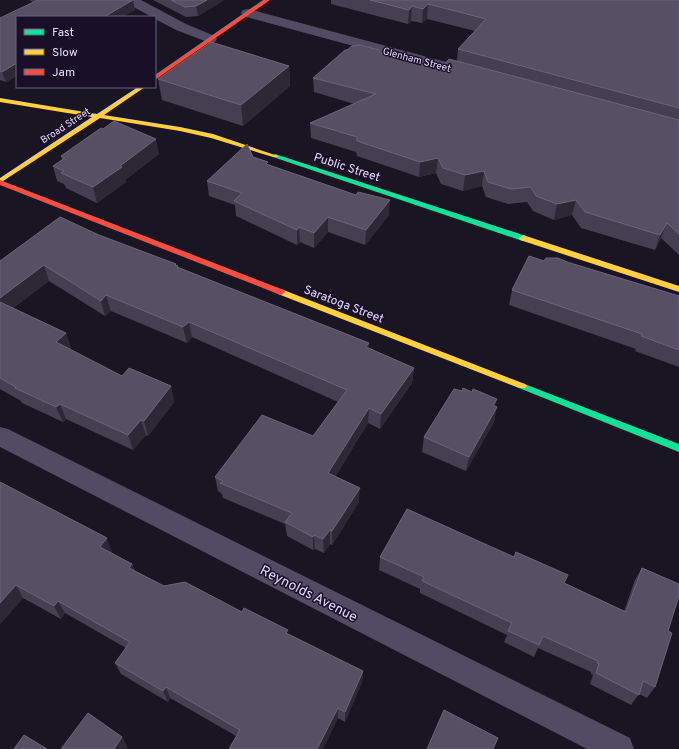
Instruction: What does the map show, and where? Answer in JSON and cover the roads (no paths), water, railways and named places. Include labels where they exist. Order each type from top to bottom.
[{"type":"main road","points":[[156,77],[267,0]]},
{"type":"main road","name":"Broad Street","points":[[0,182],[141,88]]},
{"type":"main road","name":"Public Street","points":[[0,100],[180,129],[214,136],[679,289]]},
{"type":"main road","name":"Saratoga Street","points":[[0,182],[679,448]]},
{"type":"street","points":[[131,0],[181,27],[210,39]]},
{"type":"street","name":"Glenham Street","points":[[248,13],[482,76]]},
{"type":"street","name":"Reynolds Avenue","points":[[0,436],[619,749]]}]
